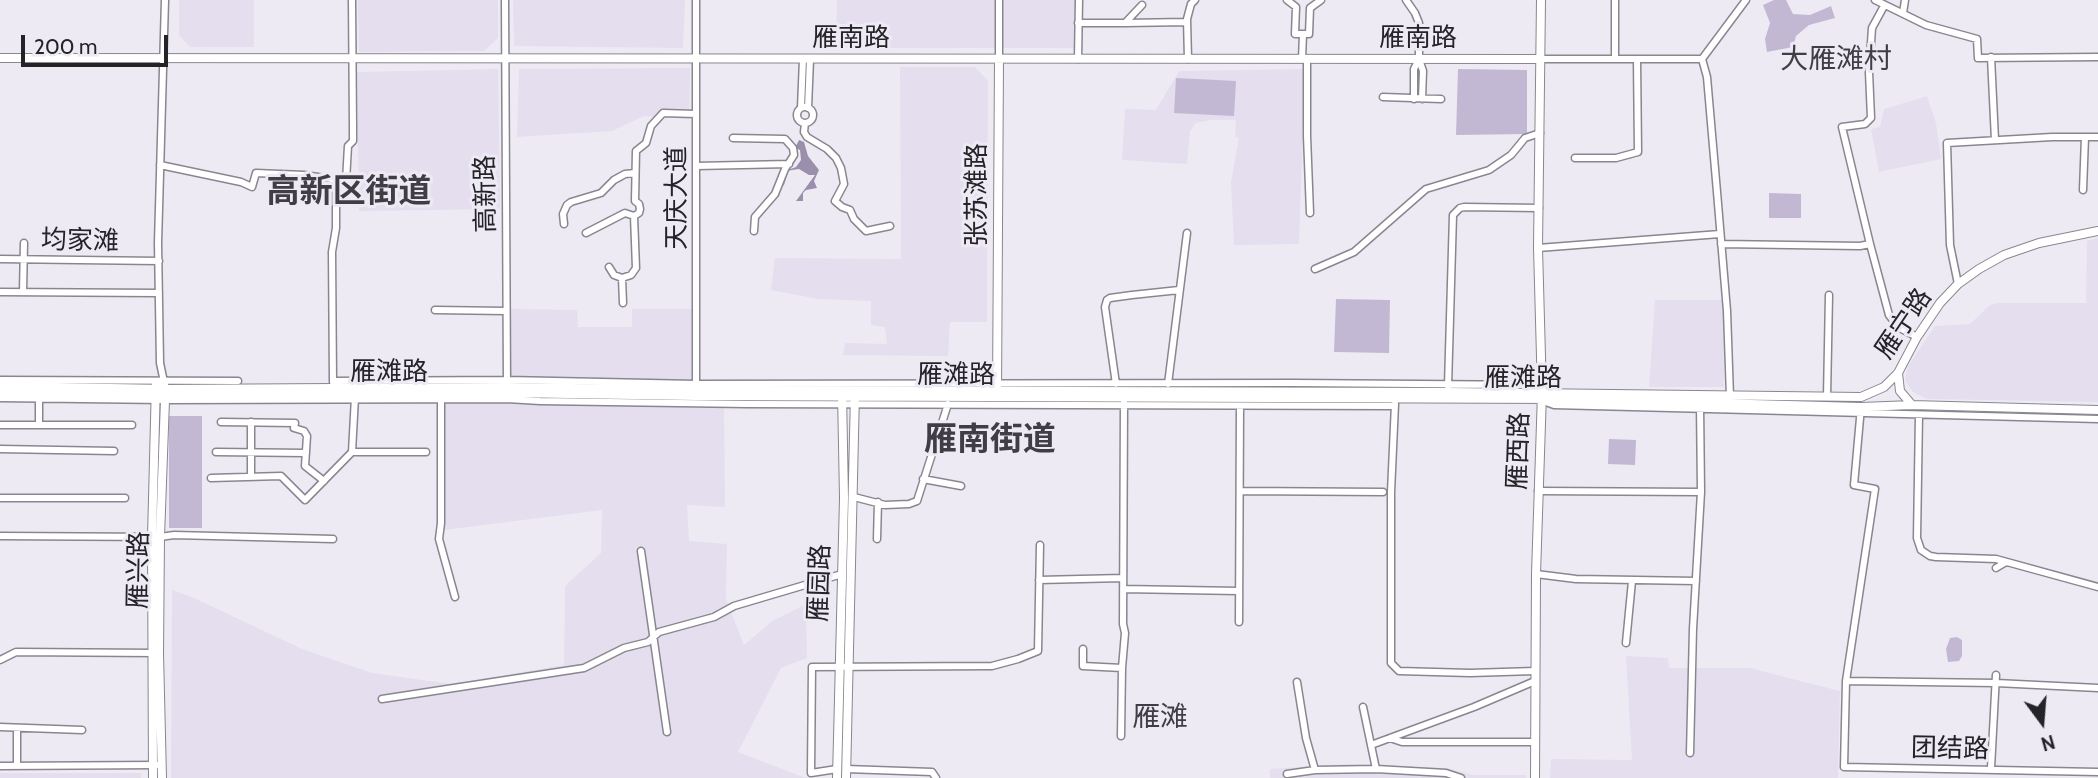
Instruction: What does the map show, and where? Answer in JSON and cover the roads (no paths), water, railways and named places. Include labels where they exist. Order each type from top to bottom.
[{"type":"main road","name":"雁西路","points":[[1535,778],[1536,574],[1541,393],[1538,248],[1541,0]]},
{"type":"main road","name":"雁南路","points":[[0,58],[1541,59]]},
{"type":"main road","name":"张苏滩路","points":[[998,393],[999,59]]},
{"type":"main road","name":"雁宁路","points":[[1860,405],[1898,373],[1917,337],[1940,303],[1958,284],[2004,255],[2039,243],[2098,231]]},
{"type":"main road","points":[[1898,373],[1900,391],[1912,405]]},
{"type":"main road","name":"雁滩路","points":[[0,392],[160,391],[333,384],[355,394],[507,387],[842,396],[855,393],[998,393],[1225,401],[1395,399],[1541,393]]},
{"type":"main road","name":"雁滩路","points":[[0,386],[445,397],[507,387]]},
{"type":"main road","name":"雁滩路","points":[[1124,397],[1395,399],[1448,389],[1700,402],[2098,410]]},
{"type":"main road","name":"雁兴路","points":[[160,391],[156,653],[158,765],[162,778]]},
{"type":"main road","name":"雁园路","points":[[846,774],[855,393]]},
{"type":"main road","name":"雁园路","points":[[837,773],[844,498],[842,396]]},
{"type":"main road","name":"雁滩路","points":[[1700,402],[1730,397],[1827,397],[1860,405]]},
{"type":"main road","name":"雁兴路","points":[[153,778],[158,765]]},
{"type":"main road","points":[[837,773],[846,774]]},
{"type":"street","name":"雁兴路","points":[[160,391],[160,165],[165,0]]},
{"type":"street","points":[[160,165],[241,182],[252,187],[256,173],[346,181],[348,146],[353,141],[352,0]]},
{"type":"street","name":"高新路","points":[[505,0],[507,387]]},
{"type":"street","name":"天庆大道","points":[[696,0],[696,390]]},
{"type":"street","name":"张苏滩路","points":[[999,0],[999,59]]},
{"type":"street","points":[[1078,59],[1079,0]]},
{"type":"street","points":[[1188,59],[1187,22],[1191,4],[1195,0]]},
{"type":"street","points":[[1287,0],[1296,7],[1295,34],[1310,34],[1310,8],[1321,0]]},
{"type":"street","points":[[1406,0],[1419,23],[1419,59],[1423,71],[1422,99]]},
{"type":"street","points":[[1615,0],[1615,59]]},
{"type":"street","points":[[1730,397],[1727,311],[1707,77],[1702,59],[1746,0]]},
{"type":"street","points":[[1875,0],[1926,25],[1978,39],[1978,58],[2098,57]]},
{"type":"street","points":[[1903,13],[1905,0]]},
{"type":"street","points":[[1125,23],[1142,5]]},
{"type":"street","points":[[1884,6],[1872,28],[1869,72],[1871,118],[1866,124],[1842,127],[1889,316],[1898,327],[1917,337]]},
{"type":"street","points":[[1078,23],[1187,22]]},
{"type":"street","points":[[1303,34],[1310,213]]},
{"type":"street","points":[[1991,57],[1995,141]]},
{"type":"street","points":[[804,108],[813,115],[810,121],[805,123],[799,121],[796,115],[804,108],[806,59]]},
{"type":"street","points":[[1414,99],[1414,69],[1419,59]]},
{"type":"street","name":"雁南路","points":[[1541,59],[1702,59]]},
{"type":"street","points":[[1576,158],[1616,158],[1638,152],[1637,59]]},
{"type":"street","points":[[1383,97],[1441,99]]},
{"type":"street","points":[[634,216],[640,209],[635,201],[636,151],[646,143],[651,126],[663,113],[696,114]]},
{"type":"street","points":[[805,123],[804,132],[807,136],[827,149],[841,168],[844,184],[835,201],[850,210],[854,219],[866,231],[890,226]]},
{"type":"street","points":[[1315,269],[1354,252],[1426,189],[1489,170],[1511,155],[1525,138],[1540,133]]},
{"type":"street","points":[[2083,190],[2085,137]]},
{"type":"street","points":[[1958,284],[1950,245],[1947,143],[2098,137]]},
{"type":"street","points":[[733,138],[785,139],[790,143],[794,155],[775,194],[755,217],[754,231]]},
{"type":"street","points":[[696,166],[789,164]]},
{"type":"street","points":[[564,224],[564,209],[572,202],[601,193],[614,180],[625,174],[635,173]]},
{"type":"street","points":[[333,384],[332,252],[336,228],[336,181]]},
{"type":"street","points":[[1448,389],[1453,215],[1464,207],[1539,208]]},
{"type":"street","points":[[586,233],[625,213],[634,216]]},
{"type":"street","points":[[609,267],[614,275],[622,278],[631,275],[636,268],[634,216]]},
{"type":"street","points":[[1168,384],[1187,233]]},
{"type":"street","points":[[1538,248],[1720,234]]},
{"type":"street","points":[[23,292],[24,243]]},
{"type":"street","points":[[1721,244],[1870,244]]},
{"type":"street","name":"均家滩","points":[[0,259],[159,261]]},
{"type":"street","points":[[622,278],[623,303]]},
{"type":"street","points":[[1116,384],[1105,307],[1107,300],[1179,290]]},
{"type":"street","points":[[0,292],[159,293]]},
{"type":"street","points":[[1827,397],[1829,295]]},
{"type":"street","points":[[435,310],[506,311]]},
{"type":"street","name":"雁滩路","points":[[0,380],[160,391]]},
{"type":"street","name":"雁滩路","points":[[0,398],[160,391],[238,382]]},
{"type":"street","name":"雁滩路","points":[[696,390],[855,393],[948,404],[998,393],[1116,384],[1293,383],[1448,389]]},
{"type":"street","name":"雁滩路","points":[[333,384],[507,387]]},
{"type":"street","name":"雁滩路","points":[[445,397],[694,403],[842,396],[855,393]]},
{"type":"street","points":[[211,478],[281,476],[305,499],[352,452],[355,394]]},
{"type":"street","points":[[445,397],[439,539],[455,597]]},
{"type":"street","points":[[1121,736],[1122,668],[1125,656],[1124,397]]},
{"type":"street","points":[[39,398],[39,424]]},
{"type":"street","points":[[1395,399],[1391,492],[1391,663],[1399,671],[1535,676]]},
{"type":"street","name":"雁滩路","points":[[1225,401],[1240,406],[1395,399]]},
{"type":"street","points":[[1690,753],[1701,492],[1700,402]]},
{"type":"street","points":[[854,497],[885,505],[916,501],[948,404]]},
{"type":"street","points":[[2098,419],[1919,415],[1860,405],[1854,485],[1875,489],[1846,681],[1996,679],[2098,688]]},
{"type":"street","points":[[1238,622],[1240,406]]},
{"type":"street","points":[[1919,415],[1917,538],[1921,550],[1930,556],[1996,559],[2098,587]]},
{"type":"street","points":[[222,422],[295,423],[294,428],[304,431],[307,436],[305,466],[324,481]]},
{"type":"street","points":[[251,422],[251,477]]},
{"type":"street","points":[[0,425],[132,425]]},
{"type":"street","points":[[0,449],[114,451]]},
{"type":"street","points":[[216,452],[306,453]]},
{"type":"street","points":[[352,452],[426,452]]},
{"type":"street","points":[[923,479],[961,486]]},
{"type":"street","points":[[1240,491],[1383,492]]},
{"type":"street","points":[[1538,491],[1701,492]]},
{"type":"street","points":[[0,498],[125,498]]},
{"type":"street","points":[[877,539],[878,502]]},
{"type":"street","points":[[0,536],[174,535],[333,539]]},
{"type":"street","points":[[837,773],[811,774],[812,667],[992,666],[1038,650],[1040,545]]},
{"type":"street","points":[[641,551],[667,732]]},
{"type":"street","points":[[1996,569],[2006,562]]},
{"type":"street","points":[[382,699],[584,668],[624,648],[648,642],[659,632],[714,617],[734,606],[842,574]]},
{"type":"street","points":[[1536,574],[1576,579],[1696,581]]},
{"type":"street","points":[[1039,580],[1124,578]]},
{"type":"street","points":[[1626,643],[1632,581]]},
{"type":"street","points":[[1124,589],[1239,590]]},
{"type":"street","points":[[1083,649],[1083,666],[1122,668]]},
{"type":"street","points":[[0,660],[16,652],[156,653]]},
{"type":"street","points":[[1371,745],[1474,707],[1535,676]]},
{"type":"street","points":[[1991,768],[1996,679]]},
{"type":"street","name":"团结路","points":[[1846,681],[1844,766],[1991,768],[2088,775],[2098,772]]},
{"type":"street","points":[[1297,682],[1306,738],[1315,769]]},
{"type":"street","points":[[1363,707],[1376,769]]},
{"type":"street","points":[[0,727],[82,730]]},
{"type":"street","points":[[17,728],[17,765]]},
{"type":"street","points":[[1390,738],[1402,742],[1535,742]]},
{"type":"street","points":[[0,765],[158,765]]},
{"type":"street","points":[[1287,774],[1315,769],[1376,769],[1446,773],[1461,778]]},
{"type":"street","points":[[846,774],[932,772],[936,778]]},
{"type":"district","name":"大雁滩村","points":[[1836,60]]},
{"type":"district","name":"高新区街道","points":[[349,192]]},
{"type":"district","name":"雁南街道","points":[[990,440]]},
{"type":"district","name":"雁滩","points":[[1160,718]]}]
